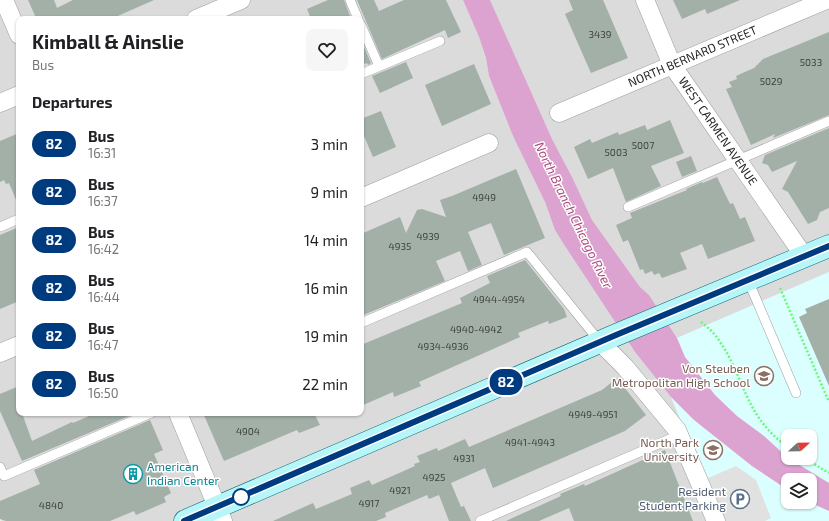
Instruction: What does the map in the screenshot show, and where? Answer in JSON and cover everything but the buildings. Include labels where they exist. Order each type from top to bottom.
[{"type":"street","points":[[4,0],[16,28]]},
{"type":"street","points":[[203,16],[240,0]]},
{"type":"street","name":"WEST CARMEN AVENUE","points":[[645,0],[672,65],[804,256]]},
{"type":"street","name":"NORTH BERNARD STREET","points":[[559,113],[826,0]]},
{"type":"street","points":[[0,103],[16,96]]},
{"type":"street","points":[[364,197],[489,143]]},
{"type":"street","points":[[185,521],[220,514],[608,338],[829,246]]},
{"type":"street","points":[[608,338],[625,367],[677,430],[716,521]]},
{"type":"street","points":[[0,353],[16,346]]},
{"type":"street","points":[[179,416],[220,514]]},
{"type":"lane","points":[[350,0],[357,16]]},
{"type":"lane","points":[[364,32],[378,66]]},
{"type":"lane","points":[[364,73],[440,41]]},
{"type":"lane","points":[[628,207],[829,121]]},
{"type":"lane","points":[[0,227],[16,220]]},
{"type":"lane","points":[[364,322],[527,252],[608,338]]},
{"type":"lane","points":[[748,280],[796,393]]},
{"type":"lane","points":[[0,467],[4,476],[144,416]]},
{"type":"lane","points":[[480,521],[679,435]]},
{"type":"path","points":[[780,288],[829,402]]},
{"type":"path","points":[[702,322],[715,334],[758,418],[768,431],[781,441]]},
{"type":"path","points":[[816,465],[829,473]]},
{"type":"shaded area","points":[[0,0],[463,0],[479,37],[486,58],[489,76],[513,136],[545,202],[555,230],[635,352],[671,397],[722,521],[2,521],[0,517]]},
{"type":"shaded area","points":[[490,0],[829,0],[829,272],[677,338],[649,295],[640,287],[592,220],[552,139]]},
{"type":"shaded area","name":"Von Steuben Metropolitan High School","points":[[829,272],[829,483],[817,477],[817,473],[811,473],[800,465],[817,465],[817,429],[781,429],[781,451],[764,436],[737,416],[715,395],[685,357],[677,338]]},
{"type":"shaded area","name":"North Park University","points":[[671,397],[694,420],[752,466],[781,485],[781,509],[817,509],[817,506],[829,511],[829,521],[722,521]]},
{"type":"shaded area","name":"Resident Student Parking","points":[[736,466],[756,480],[771,518],[765,521],[725,521],[708,478]]},
{"type":"water","name":"North Branch Chicago River","points":[[463,0],[490,0],[552,139],[592,220],[640,287],[649,295],[677,338],[685,357],[715,395],[737,416],[764,436],[781,452],[781,465],[799,465],[813,473],[781,473],[781,485],[752,466],[694,420],[671,397],[635,352],[555,230],[545,202],[513,136],[489,76],[486,58],[479,37]]},
{"type":"water","points":[[817,476],[829,483],[829,511],[817,506]]},
{"type":"bus line","name":"82","points":[[184,521],[616,335],[829,246]]},
{"type":"place","name":"Von Steuben Metropolitan High School","points":[[764,376]]},
{"type":"place","name":"North Park University","points":[[713,450]]},
{"type":"place","name":"American Indian Center","points":[[133,474]]},
{"type":"place","name":"Resident Student Parking","points":[[740,499]]}]
